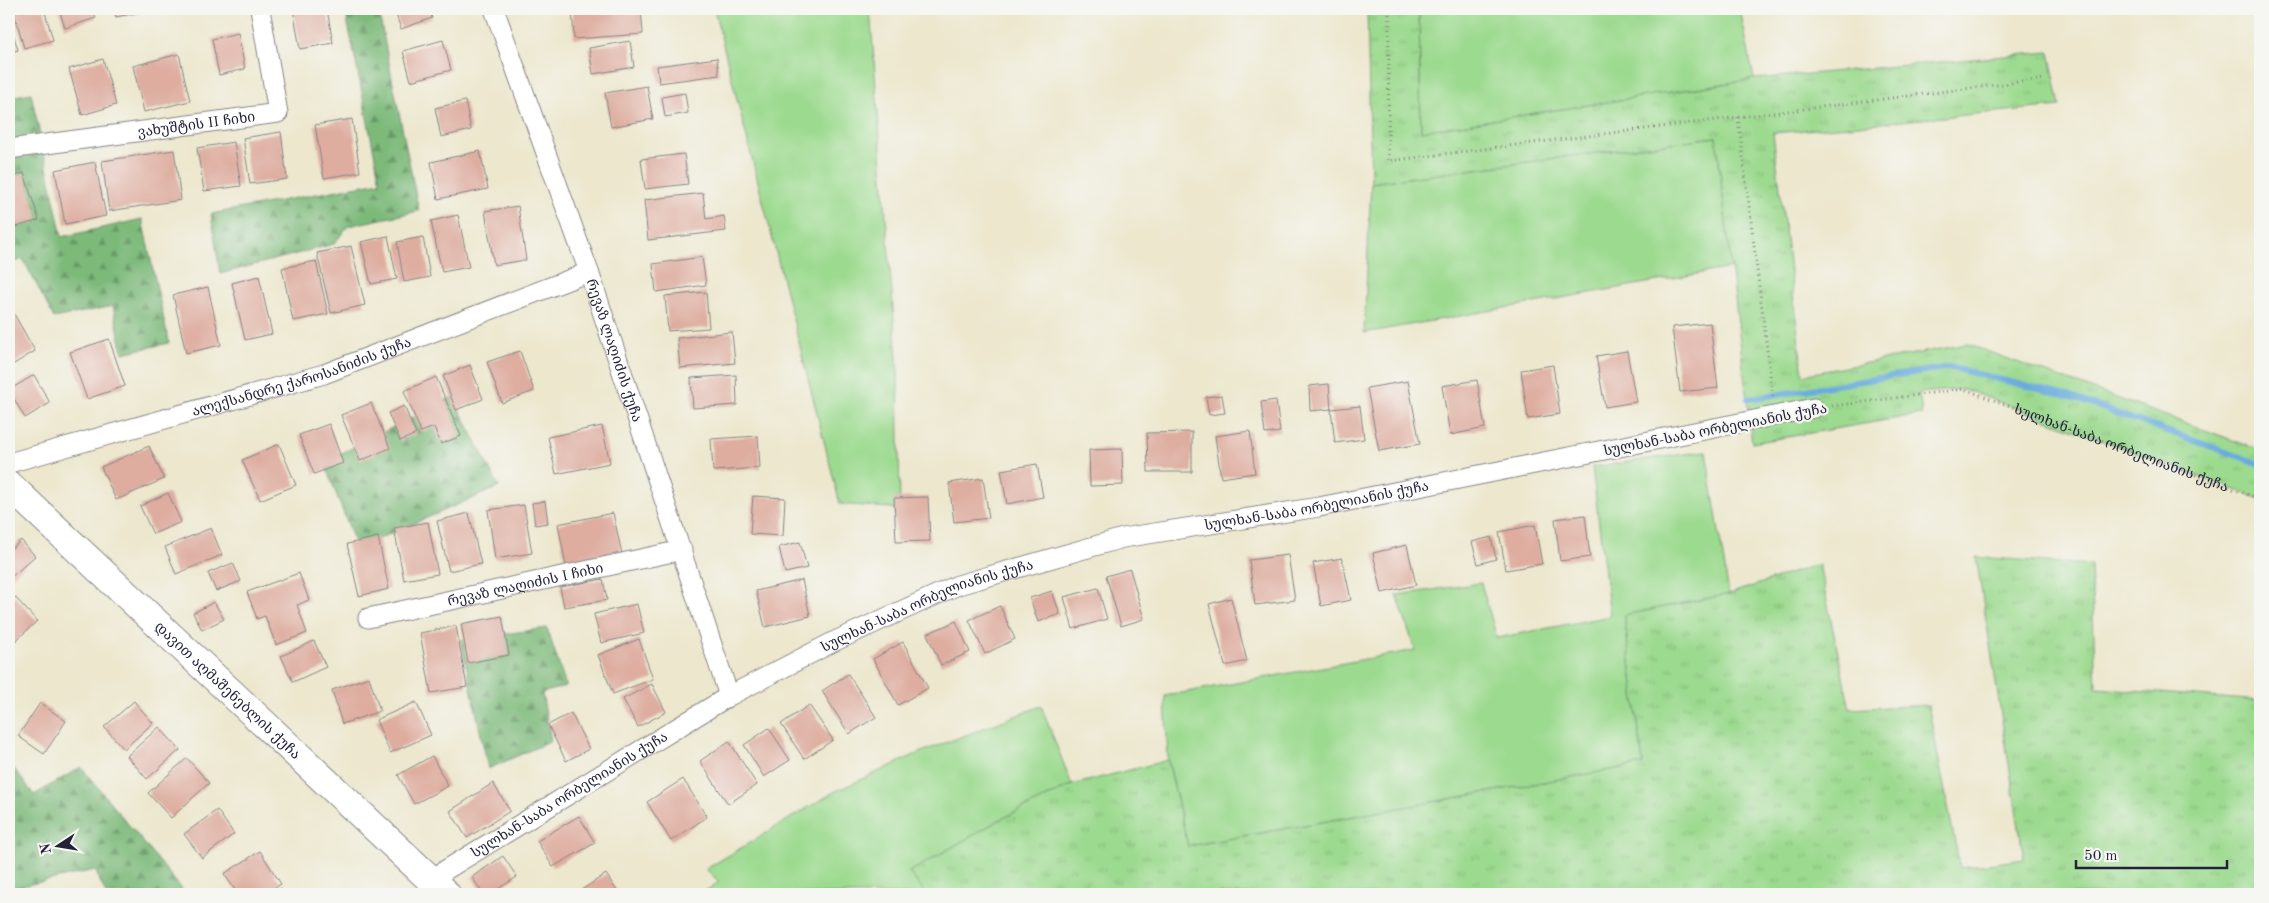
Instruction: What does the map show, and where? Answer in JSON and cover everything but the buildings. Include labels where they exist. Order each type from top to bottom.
[{"type":"main road","name":"დავით აღმაშენებლის ქუჩა","points":[[9,485],[439,887]]},
{"type":"street","name":"ვახუშტის II ჩიხი","points":[[9,149],[278,113],[260,9]]},
{"type":"street","name":"რევაზ ლაღიძის ქუჩა","points":[[494,9],[588,272],[729,696]]},
{"type":"street","name":"ალექსანდრე ქაროსანიძის ქუჩა","points":[[9,463],[324,374],[588,272]]},
{"type":"street","name":"სულხან-საბა ორბელიანის ქუჩა","points":[[439,887],[729,696],[833,642],[958,585],[1123,538],[1318,507],[1814,408]]},
{"type":"street","name":"რევაზ ლაღიძის I ჩიხი","points":[[368,618],[682,550]]},
{"type":"path","points":[[1390,9],[1388,161],[2044,79]]},
{"type":"path","points":[[1738,117],[1772,386]]},
{"type":"path","name":"სულხან-საბა ორბელიანის ქუჩა","points":[[1814,408],[1964,389],[2260,500]]},
{"type":"green space","points":[[345,9],[378,9],[419,211],[348,226],[334,244],[220,274],[211,214],[380,182]]},
{"type":"green space","points":[[714,9],[870,9],[898,372],[900,509],[840,504]]},
{"type":"green space","points":[[1367,9],[1419,9],[1421,131],[1754,79],[2049,52],[2060,106],[1773,133],[1803,375],[1967,344],[2260,450],[2260,499],[1964,389],[1919,393],[1922,414],[1752,443],[1716,137],[1371,183]]},
{"type":"green space","points":[[1419,9],[1740,9],[1754,79],[1421,131]]},
{"type":"green space","points":[[31,93],[62,237],[142,219],[169,343],[123,353],[113,306],[54,318],[23,259],[9,264],[9,97]]},
{"type":"green space","points":[[1716,137],[1731,268],[1364,333],[1371,183]]},
{"type":"green space","points":[[453,397],[499,487],[357,548],[324,462]]},
{"type":"green space","points":[[1706,451],[1729,594],[1624,615],[1643,764],[1188,846],[1168,760],[1165,696],[1415,650],[1397,595],[1481,583],[1497,638],[1610,616],[1592,467]]},
{"type":"green space","points":[[1976,557],[2091,565],[2096,688],[2260,701],[2260,894],[1925,894],[1924,889],[1897,894],[926,894],[909,872],[999,820],[1072,785],[1168,760],[1188,846],[1643,764],[1624,615],[1729,594],[1819,564],[1850,709],[1928,705],[1960,868],[2024,859]]},
{"type":"green space","points":[[547,628],[566,686],[542,693],[551,741],[488,769],[461,640]]},
{"type":"green space","points":[[1041,706],[1072,785],[999,820],[909,872],[926,894],[701,894],[719,882],[706,869],[834,792],[919,753]]},
{"type":"green space","points":[[9,762],[34,795],[81,767],[186,894],[106,894],[95,870],[9,889]]},
{"type":"waterway","points":[[1748,399],[1949,367],[2071,397],[2260,464]]}]
